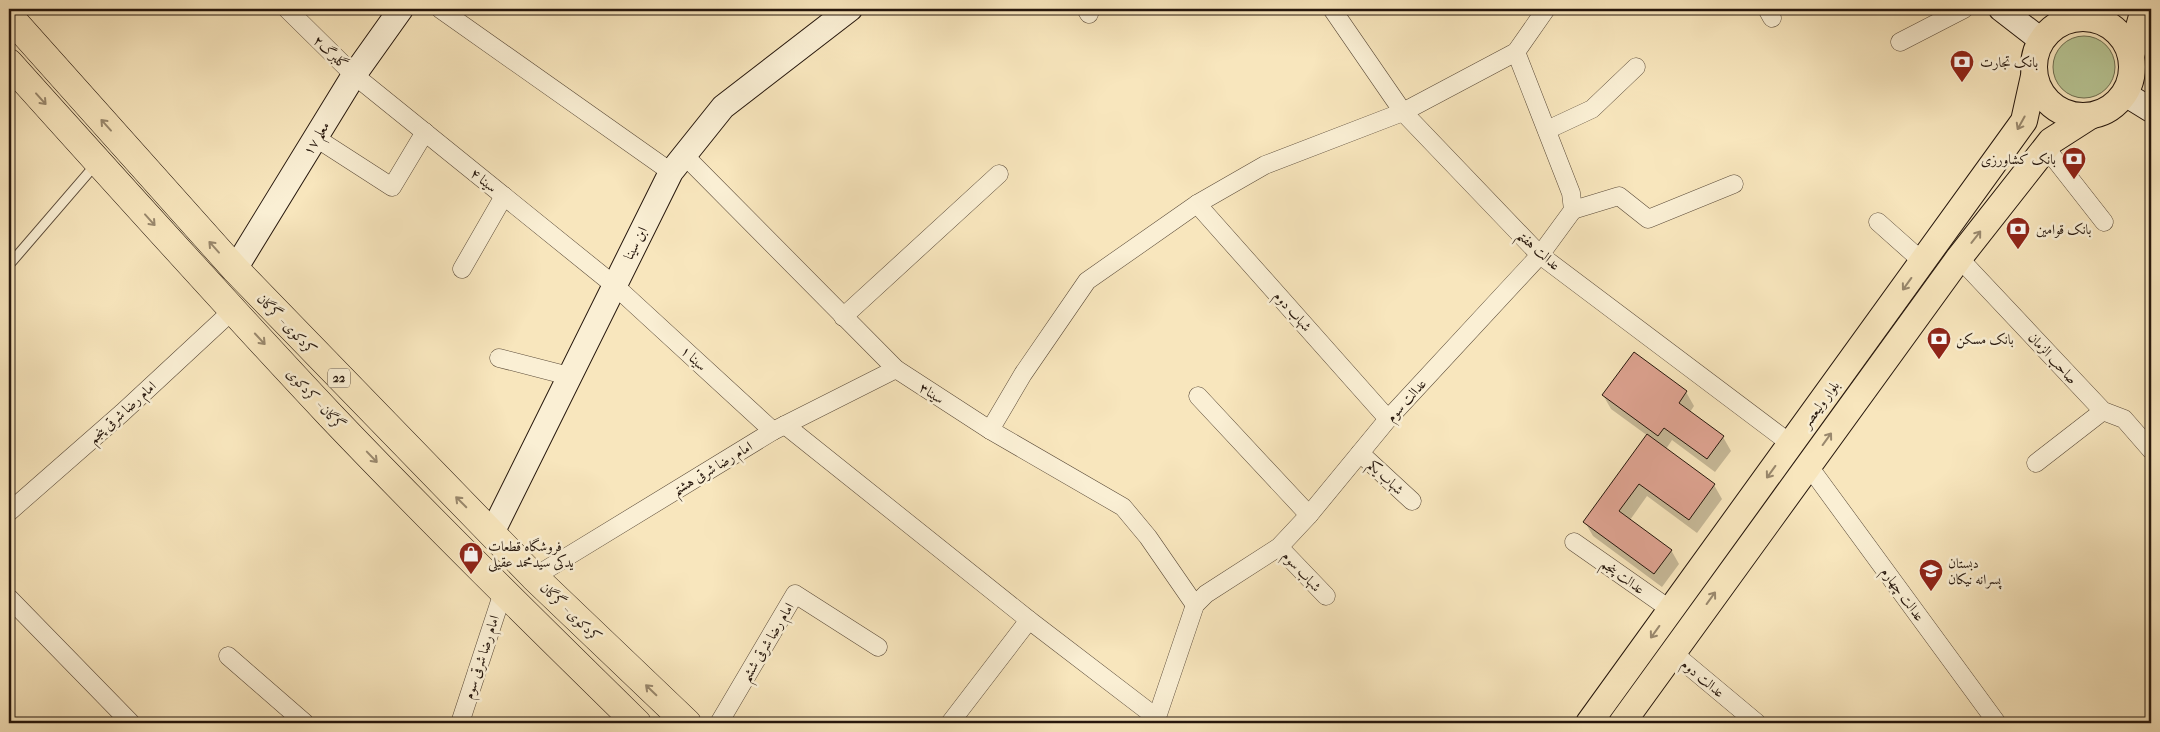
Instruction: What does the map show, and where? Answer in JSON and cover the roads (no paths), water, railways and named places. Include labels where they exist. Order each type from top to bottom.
[{"type":"highway","name":"کردکوی - گرگان","points":[[9,16],[234,269],[534,577],[687,723]]},
{"type":"highway","name":"گرگان - کردکوی","points":[[9,63],[332,416],[503,592],[637,723]]},
{"type":"main road","points":[[2131,56],[2144,9]]},
{"type":"main road","points":[[2079,13],[2103,21],[2116,30],[2126,42],[2131,56],[2130,82],[2125,94],[2103,112],[2090,116],[2075,116],[2061,111],[2049,102],[2040,90],[2034,76],[2036,51],[2041,40],[2055,26],[2079,13]]},
{"type":"main road","name":"بلوار ولیعصر","points":[[1589,723],[2024,121],[2034,76]]},
{"type":"main road","name":"بلوار ولیعصر","points":[[1622,723],[1959,258],[2052,141],[2090,116]]},
{"type":"street","name":"گلبرگ۲","points":[[287,9],[354,75]]},
{"type":"street","name":"معلم ۱۷","points":[[234,269],[354,75],[401,9]]},
{"type":"street","name":"سینا۳","points":[[440,9],[677,164],[843,317],[896,369],[990,430],[1123,507],[1148,537],[1195,605]]},
{"type":"street","name":"ابن سینا","points":[[492,533],[614,284],[677,164],[723,107],[850,9]]},
{"type":"street","name":"عدالت هفتم","points":[[1332,9],[1403,112],[1540,254],[1791,444]]},
{"type":"street","points":[[990,430],[1023,374],[1087,281],[1197,204],[1265,165],[1403,112],[1516,52],[1546,9]]},
{"type":"street","points":[[1900,42],[1964,9]]},
{"type":"street","points":[[2001,9],[2041,40]]},
{"type":"street","points":[[1516,52],[1571,192],[1573,210],[1619,196],[1648,219],[1734,184]]},
{"type":"street","points":[[1547,130],[1592,110],[1636,67]]},
{"type":"street","name":"سینا ۴","points":[[354,75],[614,284]]},
{"type":"street","points":[[2125,94],[2151,110]]},
{"type":"street","points":[[316,138],[392,186],[425,132]]},
{"type":"street","points":[[2046,148],[2104,222]]},
{"type":"street","points":[[843,317],[1000,174]]},
{"type":"street","points":[[462,269],[504,196]]},
{"type":"street","name":"شهاب دوم","points":[[1197,204],[1388,419]]},
{"type":"street","name":"عدالت سوم","points":[[1195,605],[1206,594],[1279,547],[1309,515],[1388,419],[1540,254],[1573,210]]},
{"type":"street","points":[[1878,222],[1923,262]]},
{"type":"street","name":"صاحب الزمان","points":[[1959,258],[2103,411],[2124,419],[2151,450]]},
{"type":"street","name":"سینا ۱","points":[[614,284],[779,428],[1156,720]]},
{"type":"street","name":"امام رضا شرقی پنجم","points":[[9,512],[122,414],[233,310]]},
{"type":"street","points":[[499,358],[569,376]]},
{"type":"street","name":"امام رضا شرقی هشتم","points":[[534,577],[779,428],[896,369]]},
{"type":"street","points":[[1198,396],[1309,515]]},
{"type":"street","points":[[2036,463],[2103,411]]},
{"type":"street","name":"شهاب یکم","points":[[1360,453],[1412,501]]},
{"type":"street","name":"عدالت چهارم","points":[[1808,465],[1997,723]]},
{"type":"street","name":"عدالت پنجم","points":[[1574,542],[1671,610]]},
{"type":"street","name":"شهاب سوم","points":[[1279,547],[1326,596]]},
{"type":"street","name":"امام رضا شرقی سوم","points":[[460,723],[503,592]]},
{"type":"street","name":"امام رضا شرقی ششم","points":[[718,723],[795,594],[878,647]]},
{"type":"street","points":[[9,598],[131,723]]},
{"type":"street","points":[[1156,720],[1195,605]]},
{"type":"street","points":[[950,723],[1029,620]]},
{"type":"street","name":"عدالت دوم","points":[[1672,652],[1757,723]]},
{"type":"street","points":[[228,656],[305,723]]},
{"type":"lane","points":[[9,265],[98,162]]},
{"type":"place","name":"بانک تجارت","points":[[1962,83]]},
{"type":"place","name":"بانک کشاورزی","points":[[2074,180]]},
{"type":"place","name":"بانک قوامین","points":[[2018,250]]},
{"type":"place","name":"بانک مسکن","points":[[1939,360]]},
{"type":"place","name":"فروشگاه قطعات یدکی سیدمحمد عقیلی","points":[[471,575]]},
{"type":"place","name":"دبستان پسرانه نیکان","points":[[1931,592]]}]
